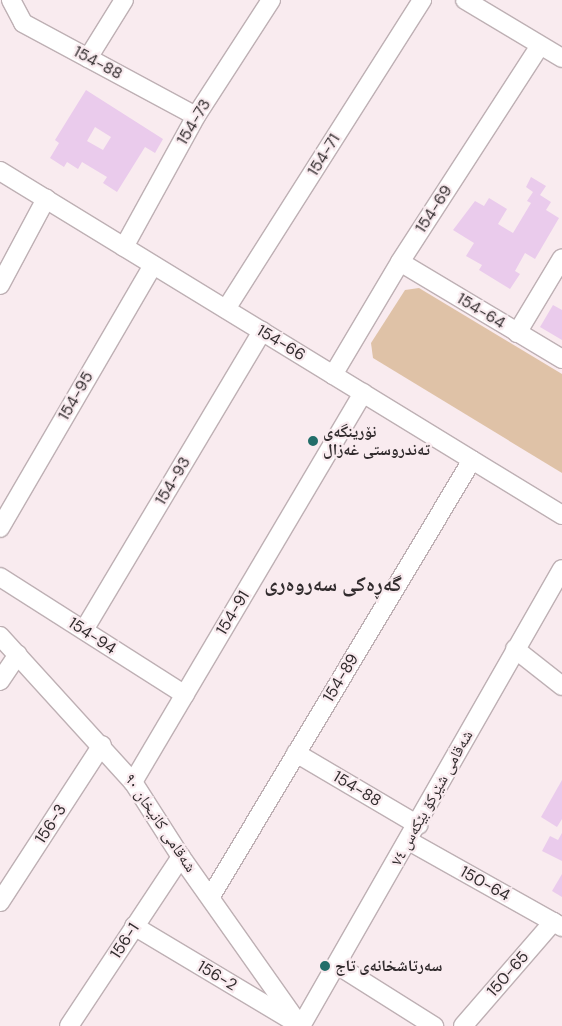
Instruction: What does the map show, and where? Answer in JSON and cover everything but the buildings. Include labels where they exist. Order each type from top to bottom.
[{"type":"street","name":"154-88","points":[[11,0],[23,23],[196,116]]},
{"type":"street","points":[[88,58],[124,0]]},
{"type":"street","name":"154-73","points":[[124,247],[196,116],[271,0]]},
{"type":"street","name":"154-71","points":[[226,310],[422,0]]},
{"type":"street","points":[[465,0],[562,58]]},
{"type":"street","name":"154-69","points":[[333,375],[400,262],[540,46]]},
{"type":"street","name":"154-66","points":[[0,171],[562,515]]},
{"type":"street","points":[[0,285],[46,199]]},
{"type":"street","points":[[517,333],[562,258]]},
{"type":"street","name":"154-64","points":[[400,262],[562,359]]},
{"type":"street","name":"154-95","points":[[0,528],[153,265]]},
{"type":"street","name":"154-93","points":[[84,630],[262,331]]},
{"type":"street","name":"154-91","points":[[133,782],[363,393]]},
{"type":"street","name":"154-89","points":[[211,896],[472,460]]},
{"type":"street","name":"شەقامی شێرکۆ بێکەس ٧٤","points":[[300,1026],[409,841],[515,649],[562,569]]},
{"type":"street","name":"154-94","points":[[0,577],[185,694]]},
{"type":"street","name":"شەقامی کانیخان ٩٠","points":[[0,636],[102,745],[133,782],[181,856],[211,896],[300,1026]]},
{"type":"street","points":[[515,649],[562,686]]},
{"type":"street","points":[[0,680],[18,654]]},
{"type":"street","name":"156-3","points":[[0,902],[102,745]]},
{"type":"street","name":"154-88","points":[[296,753],[418,825]]},
{"type":"street","name":"150-64","points":[[409,841],[558,924]]},
{"type":"street","name":"156-1","points":[[69,1026],[181,856]]},
{"type":"street","name":"150-65","points":[[463,1026],[558,924]]},
{"type":"street","name":"156-2","points":[[134,926],[300,1026]]},
{"type":"street","points":[[337,965],[434,1026]]},
{"type":"shaded area","points":[[419,288],[562,374],[562,473],[373,358],[371,343],[405,290]]},
{"type":"place","name":"نۆرینگەی تەندروستی غەزال","points":[[313,441]]},
{"type":"place","name":"سەرتاشخانەی تاج","points":[[325,966]]},
{"type":"district","name":"گەڕەکی سەروەری","points":[[333,584]]}]
